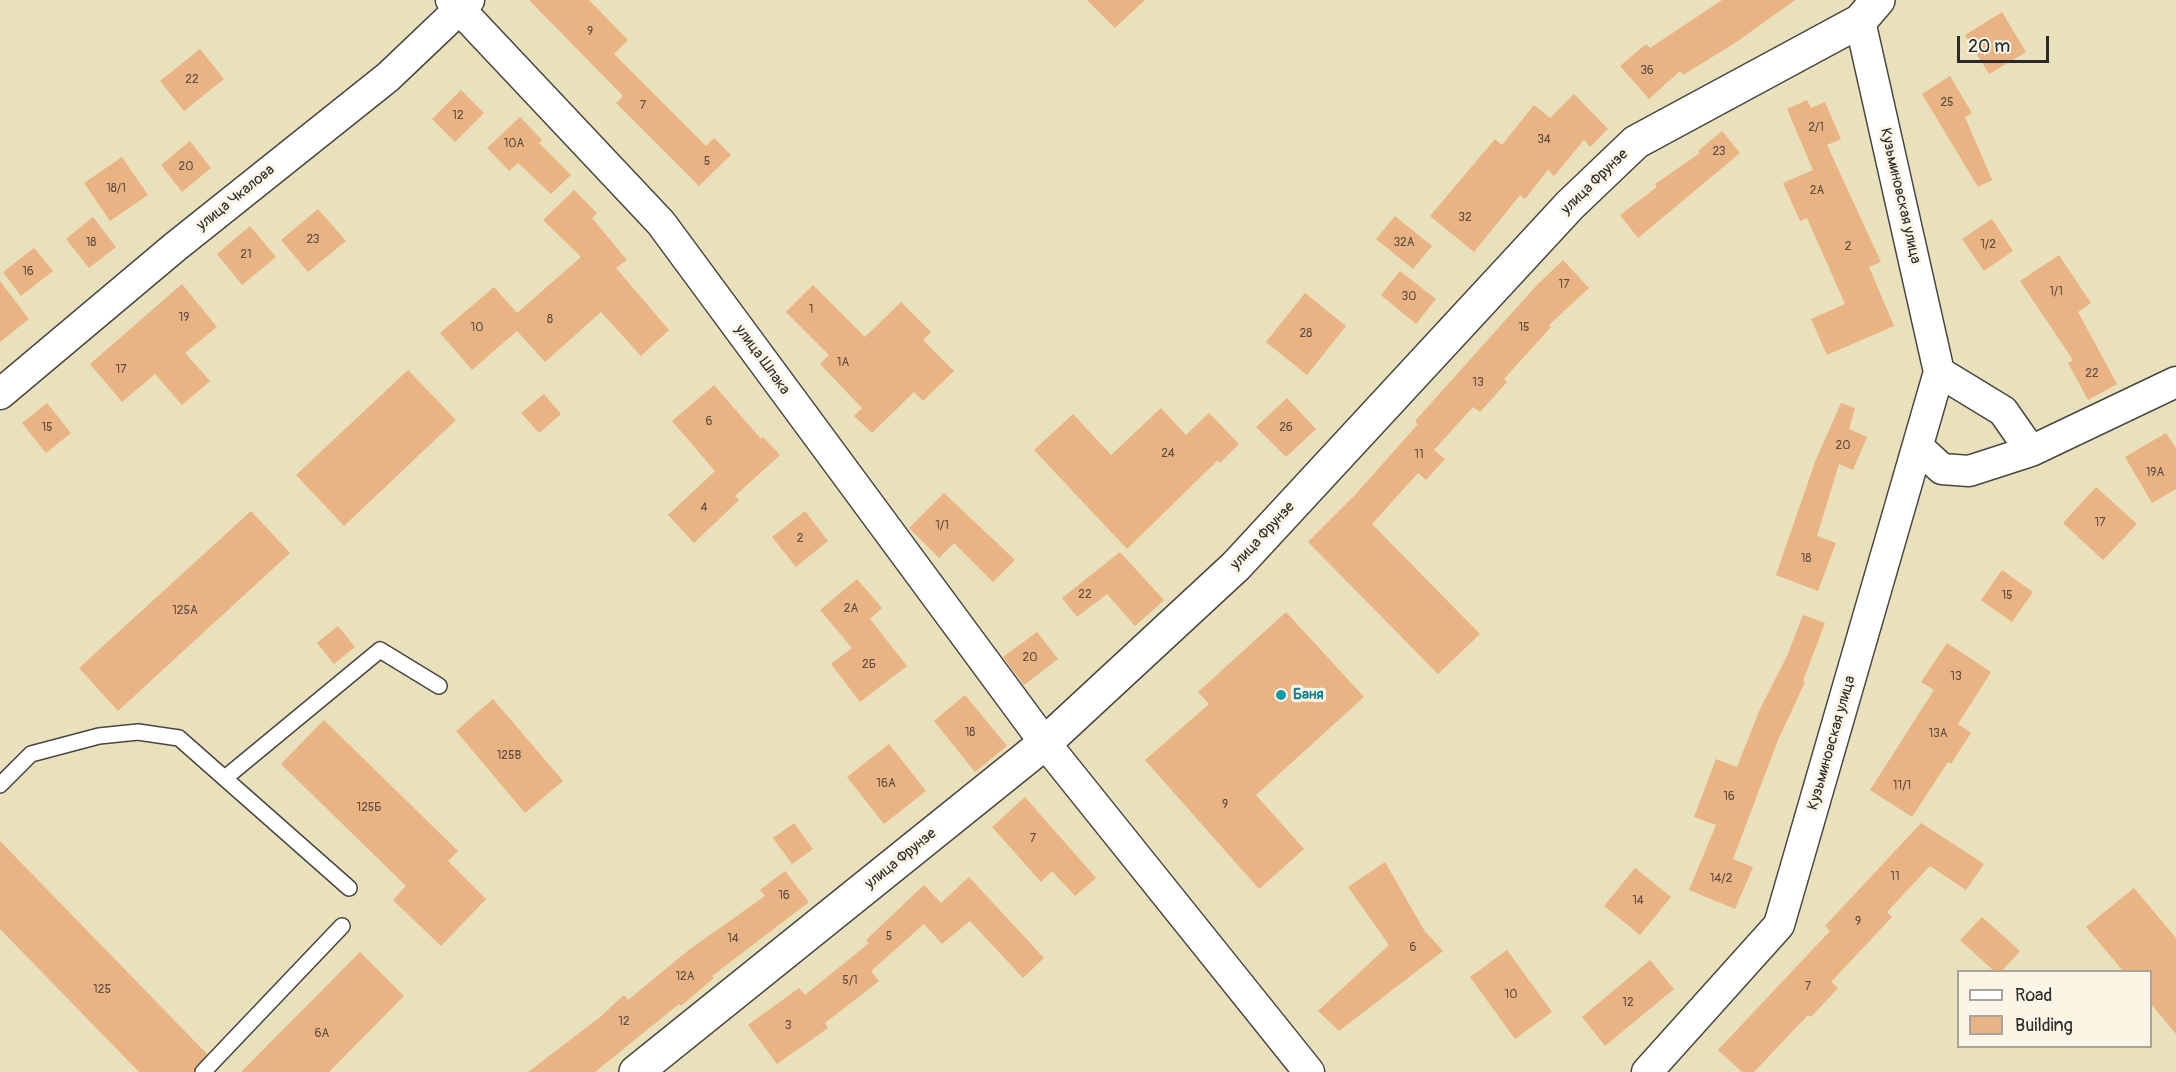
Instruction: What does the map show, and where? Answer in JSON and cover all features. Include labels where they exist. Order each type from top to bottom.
[{"type":"street","name":"улица Чкалова","points":[[0,394],[175,247],[388,77],[460,3]]},
{"type":"street","name":"улица Шпака","points":[[460,3],[661,223],[1045,743],[1309,1072]]},
{"type":"street","name":"улица Фрунзе","points":[[636,1072],[1045,743],[1236,566],[1570,205],[1636,142],[1869,10]]},
{"type":"street","name":"Кузьминовская улица","points":[[1647,1072],[1779,925],[1940,372],[1869,10]]},
{"type":"street","points":[[1940,372],[1978,393],[2003,411],[2031,452]]},
{"type":"street","points":[[1918,447],[1942,469],[1969,471],[2031,452],[2176,382]]},
{"type":"lane","points":[[225,778],[380,651],[439,686]]},
{"type":"lane","points":[[0,785],[31,754],[99,736],[138,732],[179,738],[350,888]]},
{"type":"lane","points":[[203,1072],[342,926]]},
{"type":"building","points":[[529,0],[589,0],[628,40],[614,54],[706,146],[714,138],[731,155],[699,186],[616,103],[623,96]]},
{"type":"building","points":[[1087,0],[1145,0],[1115,28]]},
{"type":"building","points":[[1722,0],[1795,0],[1735,43],[1683,75],[1680,71],[1649,99],[1620,66],[1646,44],[1650,48]]},
{"type":"building","points":[[2002,12],[2026,52],[1989,74],[1965,35]]},
{"type":"building","points":[[200,49],[224,79],[184,111],[160,81]]},
{"type":"building","points":[[1950,76],[1972,113],[1965,117],[1992,180],[1978,187],[1922,94]]},
{"type":"building","points":[[461,90],[484,113],[455,142],[432,119]]},
{"type":"building","points":[[1574,94],[1608,129],[1590,147],[1584,140],[1554,176],[1548,170],[1525,199],[1520,195],[1474,252],[1430,216],[1495,139],[1502,145],[1534,105],[1550,118]]},
{"type":"building","points":[[1807,100],[1811,108],[1825,102],[1841,139],[1827,145],[1881,262],[1869,267],[1894,326],[1827,355],[1811,319],[1845,304],[1807,218],[1800,221],[1783,183],[1813,170],[1787,109]]},
{"type":"building","points":[[520,117],[542,140],[539,143],[571,175],[551,194],[518,163],[509,171],[487,148]]},
{"type":"building","points":[[1722,131],[1740,153],[1638,238],[1620,215],[1657,187],[1655,184],[1700,153],[1698,151]]},
{"type":"building","points":[[190,141],[211,168],[182,192],[161,165]]},
{"type":"building","points":[[122,157],[148,195],[110,221],[84,183]]},
{"type":"building","points":[[574,190],[597,213],[592,218],[627,260],[616,268],[669,330],[641,356],[601,312],[545,362],[517,331],[472,370],[440,333],[494,287],[517,313],[581,257],[543,220]]},
{"type":"building","points":[[318,209],[346,241],[308,272],[281,240]]},
{"type":"building","points":[[1395,216],[1432,246],[1413,269],[1376,239]]},
{"type":"building","points":[[93,217],[116,247],[89,268],[66,239]]},
{"type":"building","points":[[1992,219],[2013,251],[1984,271],[1962,239]]},
{"type":"building","points":[[250,226],[276,257],[242,285],[217,254]]},
{"type":"building","points":[[34,248],[53,271],[21,296],[3,272]]},
{"type":"building","points":[[2059,255],[2091,303],[2078,312],[2117,384],[2088,400],[2068,363],[2073,360],[2020,281]]},
{"type":"building","points":[[1563,260],[1589,288],[1549,325],[1551,327],[1504,379],[1507,382],[1480,412],[1473,407],[1434,450],[1445,459],[1426,480],[1418,473],[1372,524],[1480,634],[1438,674],[1308,542],[1355,495],[1418,424],[1415,421],[1536,286]]},
{"type":"building","points":[[1400,271],[1436,299],[1416,324],[1381,295]]},
{"type":"building","points":[[0,281],[29,319],[0,342]]},
{"type":"building","points":[[182,284],[217,327],[185,353],[210,381],[182,405],[155,374],[122,402],[90,364]]},
{"type":"building","points":[[813,285],[865,337],[901,302],[931,332],[923,340],[954,371],[923,401],[914,392],[872,433],[854,416],[862,408],[820,364],[829,355],[786,312]]},
{"type":"building","points":[[1305,293],[1346,326],[1307,375],[1266,342]]},
{"type":"building","points":[[408,370],[456,420],[344,526],[296,475]]},
{"type":"building","points":[[714,385],[761,439],[763,437],[780,455],[735,496],[739,500],[694,543],[668,515],[715,471],[672,421]]},
{"type":"building","points":[[544,394],[561,414],[539,433],[521,413]]},
{"type":"building","points":[[1287,398],[1316,429],[1286,457],[1256,427]]},
{"type":"building","points":[[47,403],[71,433],[46,453],[22,423]]},
{"type":"building","points":[[1841,403],[1855,408],[1849,429],[1867,437],[1853,470],[1839,464],[1817,536],[1836,543],[1818,591],[1776,575],[1815,462]]},
{"type":"building","points":[[1161,408],[1186,435],[1209,413],[1239,444],[1220,463],[1218,460],[1127,549],[1034,450],[1073,414],[1111,455]]},
{"type":"building","points":[[2166,433],[2176,448],[2176,489],[2152,503],[2125,457]]},
{"type":"building","points":[[2096,487],[2137,524],[2103,560],[2063,523]]},
{"type":"building","points":[[944,493],[1015,560],[993,582],[954,543],[939,558],[909,528]]},
{"type":"building","points":[[251,511],[290,553],[118,711],[79,668]]},
{"type":"building","points":[[805,511],[828,541],[796,567],[772,537]]},
{"type":"building","points":[[1120,552],[1164,600],[1135,626],[1107,594],[1077,617],[1062,598]]},
{"type":"building","points":[[2002,570],[2033,592],[2012,622],[1981,600]]},
{"type":"building","points":[[857,579],[882,608],[870,619],[907,666],[860,702],[831,664],[852,648],[820,610]]},
{"type":"building","points":[[1286,612],[1364,697],[1256,795],[1304,849],[1259,889],[1145,760],[1209,704],[1198,692]]},
{"type":"building","points":[[1803,615],[1825,623],[1803,681],[1805,682],[1778,740],[1733,859],[1753,867],[1735,909],[1689,890],[1716,825],[1694,817],[1716,759],[1737,767],[1760,709],[1787,656]]},
{"type":"building","points":[[338,626],[355,647],[334,664],[317,643]]},
{"type":"building","points":[[1037,632],[1058,659],[1024,685],[1003,657]]},
{"type":"building","points":[[1947,643],[1991,672],[1958,724],[1971,733],[1951,764],[1948,762],[1912,817],[1870,790],[1934,690],[1921,682]]},
{"type":"building","points":[[965,695],[1007,746],[975,772],[934,721]]},
{"type":"building","points":[[493,699],[563,781],[525,813],[456,731]]},
{"type":"building","points":[[324,720],[458,851],[448,861],[486,899],[441,946],[393,900],[406,886],[281,764]]},
{"type":"building","points":[[889,744],[926,791],[884,824],[847,777]]},
{"type":"building","points":[[1025,797],[1096,878],[1075,896],[1052,871],[1041,882],[992,827]]},
{"type":"building","points":[[794,823],[813,849],[792,864],[773,838]]},
{"type":"building","points":[[1921,823],[1984,864],[1966,890],[1930,866],[1887,912],[1892,917],[1831,982],[1838,988],[1811,1017],[1808,1015],[1754,1072],[1742,1072],[1718,1050],[1830,931],[1825,926]]},
{"type":"building","points":[[0,841],[207,1054],[194,1072],[139,1072],[0,929]]},
{"type":"building","points":[[1385,862],[1424,930],[1443,951],[1339,1031],[1318,1011],[1389,945],[1348,887]]},
{"type":"building","points":[[1635,868],[1671,897],[1640,935],[1604,906]]},
{"type":"building","points":[[785,871],[809,902],[712,976],[714,978],[681,1006],[679,1004],[595,1072],[528,1072],[599,1018],[624,995],[628,1000],[690,949],[765,896],[760,890]]},
{"type":"building","points":[[969,877],[1044,958],[1023,978],[970,921],[942,944],[924,924],[871,971],[879,981],[825,1023],[828,1028],[777,1064],[748,1025],[799,988],[805,995],[869,943],[866,940],[924,885],[941,903]]},
{"type":"building","points":[[2134,888],[2176,938],[2176,1034],[2152,1005],[2152,970],[2122,970],[2086,927]]},
{"type":"building","points":[[1982,917],[2020,951],[2003,970],[1993,970],[1960,940]]},
{"type":"building","points":[[1507,950],[1552,1012],[1515,1039],[1470,977]]},
{"type":"building","points":[[360,952],[404,996],[329,1072],[241,1072]]},
{"type":"building","points":[[1650,960],[1674,989],[1605,1046],[1582,1017]]},
{"type":"place","name":"Баня","points":[[1281,695]]}]
